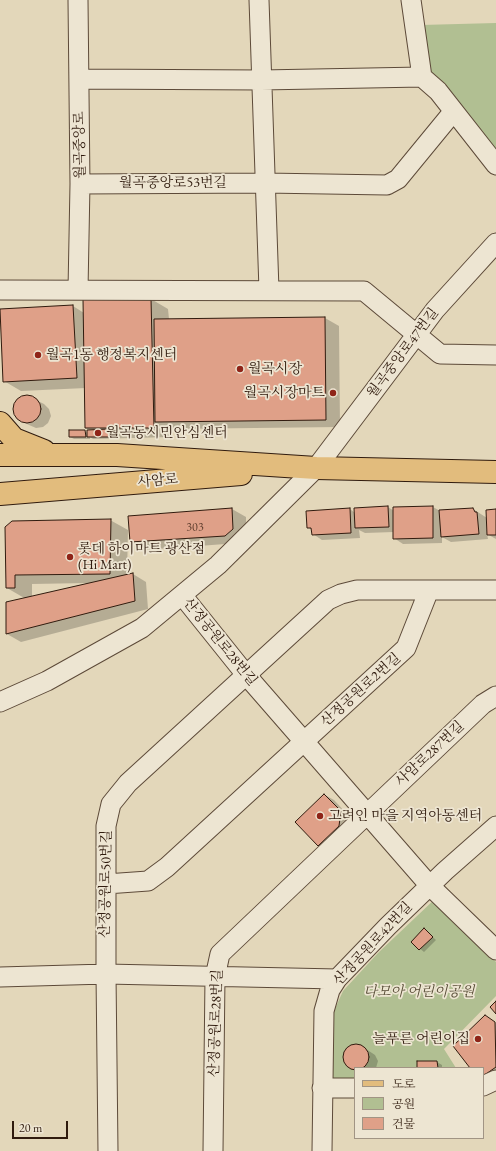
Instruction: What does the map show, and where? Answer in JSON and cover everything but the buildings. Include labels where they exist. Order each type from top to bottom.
[{"type":"main road","points":[[0,423],[14,439],[52,455]]},
{"type":"main road","name":"사암로","points":[[0,455],[117,455],[316,468],[496,472]]},
{"type":"main road","name":"사암로","points":[[0,494],[316,468]]},
{"type":"street","name":"월곡중앙로","points":[[78,0],[80,184],[78,290]]},
{"type":"street","points":[[258,0],[269,290]]},
{"type":"street","points":[[411,0],[422,77],[438,91],[496,165]]},
{"type":"street","points":[[79,79],[261,80],[422,77]]},
{"type":"street","points":[[265,183],[387,185],[398,180],[453,112]]},
{"type":"street","name":"월곡중앙로53번길","points":[[80,184],[265,183]]},
{"type":"street","name":"월곡중앙로47번길","points":[[182,595],[218,565],[316,468],[435,310],[496,243]]},
{"type":"street","points":[[0,290],[364,291],[418,334],[440,354],[496,355]]},
{"type":"street","points":[[246,676],[328,600],[341,594],[358,590],[496,590]]},
{"type":"street","name":"산정공원로2번길","points":[[304,741],[406,648],[429,590]]},
{"type":"street","name":"산정공원로28번길","points":[[0,702],[47,681],[142,628],[182,595],[246,676],[366,814],[430,886],[496,950]]},
{"type":"street","name":"산정공원로50번길","points":[[108,1151],[106,826],[112,804],[128,783],[246,676]]},
{"type":"street","name":"사암로287번길","points":[[366,814],[483,704],[496,696]]},
{"type":"street","points":[[106,884],[148,881],[167,867],[304,741]]},
{"type":"street","name":"산정공원로28번길","points":[[213,1151],[215,977],[220,954],[366,814]]},
{"type":"street","name":"산정공원로42번길","points":[[322,1151],[324,1010],[330,990],[337,979],[430,886],[496,826]]},
{"type":"street","points":[[0,977],[106,974],[337,979]]},
{"type":"street","points":[[484,1086],[496,1080]]},
{"type":"street","points":[[322,1088],[354,1088]]},
{"type":"green space","points":[[496,23],[496,157],[426,74],[421,25]]},
{"type":"green space","name":"다모아 어린이공원","points":[[436,898],[496,962],[496,996],[444,1049],[455,1067],[354,1067],[354,1081],[331,1081],[334,1011],[343,991],[378,953]]},
{"type":"place","name":"월곡1동 행정복지센터","points":[[38,355]]},
{"type":"place","name":"월곡시장","points":[[240,369]]},
{"type":"place","name":"월곡시장마트","points":[[333,393]]},
{"type":"place","name":"월곡동시민안심센터","points":[[98,433]]},
{"type":"place","name":"롯데 하이마트 광산점 (Hi Mart)","points":[[70,557]]},
{"type":"place","name":"고려인 마을 지역아동센터","points":[[320,816]]},
{"type":"place","name":"늘푸른 어린이집","points":[[478,1039]]}]
